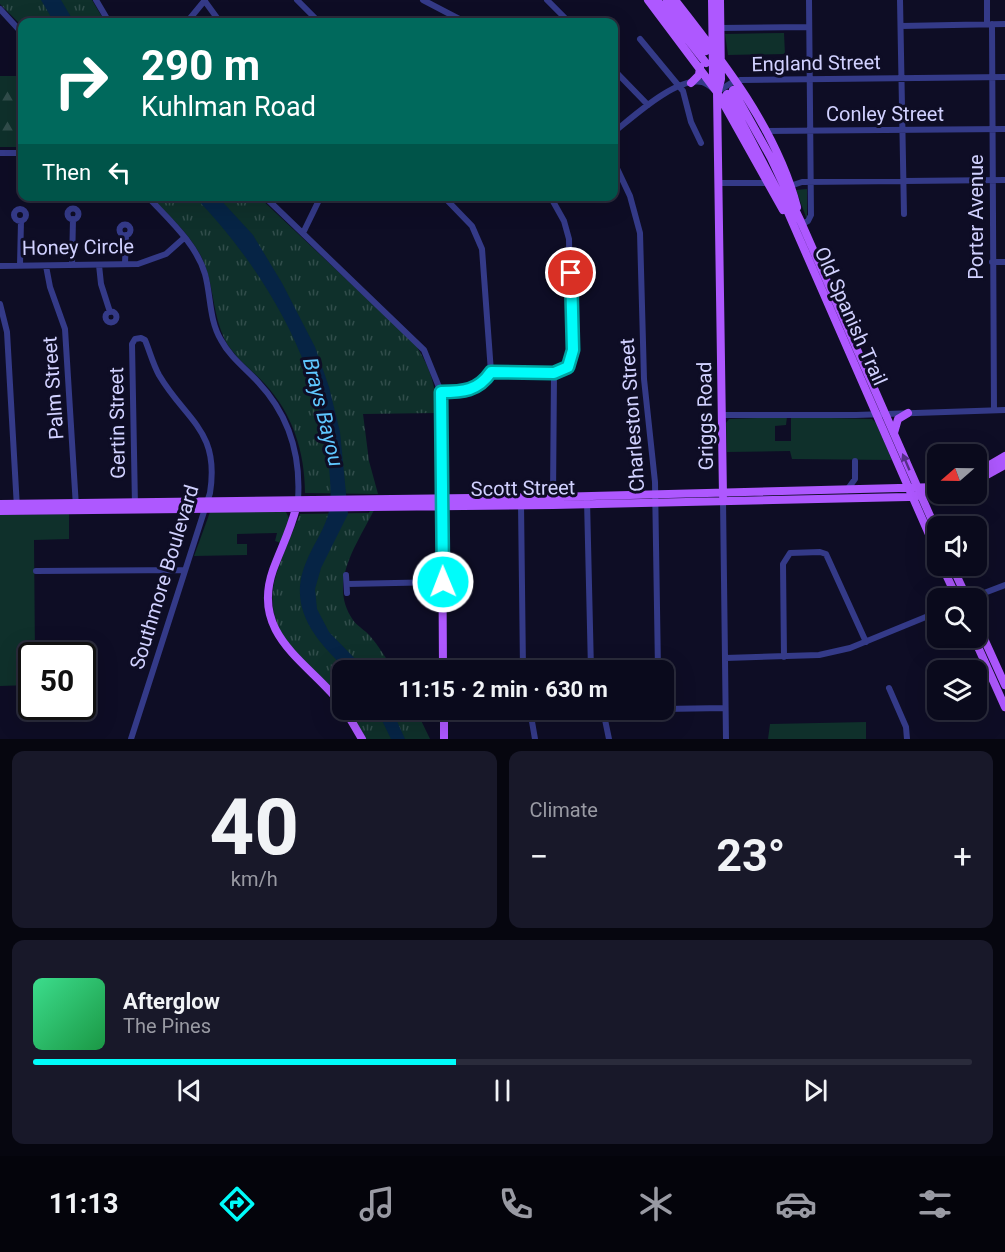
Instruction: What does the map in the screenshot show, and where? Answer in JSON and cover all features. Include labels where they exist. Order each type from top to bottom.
[{"type":"main road","points":[[648,0],[703,65]]},
{"type":"main road","points":[[657,0],[703,65],[793,227]]},
{"type":"main road","points":[[667,0],[720,60],[735,81],[765,131],[790,186],[802,223]]},
{"type":"main road","points":[[675,0],[696,27],[709,50]]},
{"type":"main road","name":"Griggs Road","points":[[711,0],[720,60],[721,79],[717,92]]},
{"type":"main road","name":"Griggs Road","points":[[720,0],[716,28],[709,50],[717,92],[723,496]]},
{"type":"main road","points":[[696,27],[706,25],[712,16]]},
{"type":"main road","points":[[691,83],[699,75],[703,65]]},
{"type":"main road","name":"Old Spanish Trail","points":[[927,528],[767,166],[730,92],[771,158],[802,223],[930,516]]},
{"type":"main road","points":[[825,301],[834,296]]},
{"type":"main road","points":[[851,359],[861,356]]},
{"type":"main road","points":[[894,435],[898,419],[908,413]]},
{"type":"main road","points":[[987,472],[1005,456]]},
{"type":"main road","points":[[987,469],[1005,465]]},
{"type":"main road","name":"Scott Street","points":[[0,511],[17,508],[910,493],[927,490]]},
{"type":"main road","name":"Scott Street","points":[[919,492],[927,493]]},
{"type":"main road","name":"Scott Street","points":[[521,501],[553,497],[587,500]]},
{"type":"main road","points":[[442,501],[444,660]]},
{"type":"main road","name":"Scott Street","points":[[0,504],[17,508]]},
{"type":"main road","points":[[297,504],[273,571],[270,585],[271,615],[274,628],[285,646],[332,695]]},
{"type":"main road","points":[[987,644],[1005,685]]},
{"type":"main road","points":[[978,648],[1005,707]]},
{"type":"main road","points":[[990,674],[999,670]]},
{"type":"main road","points":[[351,720],[362,739]]},
{"type":"main road","points":[[444,720],[444,739]]},
{"type":"street","points":[[96,0],[107,18]]},
{"type":"street","points":[[190,18],[204,0],[217,18]]},
{"type":"street","points":[[297,0],[315,18]]},
{"type":"street","points":[[423,0],[457,18]]},
{"type":"street","points":[[547,0],[565,18]]},
{"type":"street","points":[[793,227],[811,218],[809,0]]},
{"type":"street","points":[[900,0],[904,214]]},
{"type":"street","name":"Porter Avenue","points":[[987,0],[993,77],[994,411]]},
{"type":"street","points":[[0,9],[18,29]]},
{"type":"street","points":[[901,26],[1005,24]]},
{"type":"street","points":[[716,28],[809,27]]},
{"type":"street","points":[[640,39],[681,87],[691,122],[701,143]]},
{"type":"street","points":[[618,74],[648,105]]},
{"type":"street","name":"England Street","points":[[717,92],[735,81],[810,78],[1005,77]]},
{"type":"street","points":[[618,129],[648,105],[691,83],[704,83],[717,92]]},
{"type":"street","name":"Conley Street","points":[[765,131],[1005,129]]},
{"type":"street","points":[[0,153],[18,153]]},
{"type":"street","name":"Charleston Street","points":[[618,170],[630,196],[640,233],[644,379],[655,498],[658,660]]},
{"type":"street","points":[[790,186],[811,182],[1005,180]]},
{"type":"street","points":[[718,183],[768,183]]},
{"type":"street","points":[[151,201],[184,238],[204,271],[212,317],[221,340],[266,391],[285,420],[297,456],[297,504]]},
{"type":"street","points":[[269,201],[415,338],[432,364],[441,392],[442,501]]},
{"type":"street","points":[[303,233],[319,201]]},
{"type":"street","points":[[441,392],[464,392],[479,387],[491,372],[482,249],[472,226],[448,201]]},
{"type":"street","points":[[491,372],[554,373],[568,367],[573,350],[569,238],[564,221],[553,201]]},
{"type":"street","points":[[72,265],[73,219]]},
{"type":"street","points":[[20,265],[21,221]]},
{"type":"street","points":[[125,264],[126,235]]},
{"type":"street","name":"Honey Circle","points":[[0,266],[125,264],[152,260],[166,254],[184,238]]},
{"type":"street","points":[[992,262],[1005,262]]},
{"type":"street","points":[[99,265],[101,284],[110,312]]},
{"type":"street","name":"Palm Street","points":[[46,266],[50,287],[65,329],[76,507]]},
{"type":"street","points":[[0,304],[7,332],[17,508]]},
{"type":"street","name":"Southmore Boulevard","points":[[131,739],[206,506],[213,476],[212,463],[203,433],[159,374],[145,340],[138,338]]},
{"type":"street","name":"Gertin Street","points":[[135,506],[132,344],[138,338]]},
{"type":"street","points":[[553,497],[552,385],[554,373]]},
{"type":"street","points":[[721,415],[885,414],[1005,410]]},
{"type":"street","points":[[846,494],[855,479],[855,461]]},
{"type":"street","name":"Griggs Road","points":[[723,496],[726,739]]},
{"type":"street","points":[[587,500],[591,660]]},
{"type":"street","points":[[521,501],[523,660]]},
{"type":"street","points":[[784,657],[783,564],[790,553],[826,554],[866,642]]},
{"type":"street","points":[[36,571],[185,570]]},
{"type":"street","points":[[346,575],[347,592]]},
{"type":"street","points":[[347,584],[443,582]]},
{"type":"street","points":[[987,592],[1005,585]]},
{"type":"street","points":[[725,658],[819,656],[866,642],[927,617]]},
{"type":"street","points":[[889,688],[906,727],[907,739]]},
{"type":"street","points":[[674,709],[725,708]]},
{"type":"street","points":[[532,720],[535,739]]},
{"type":"street","points":[[605,720],[609,739]]},
{"type":"green space","points":[[0,0],[92,0],[103,18],[18,18],[18,22],[0,4]]},
{"type":"green space","points":[[784,33],[785,54],[728,55],[725,34]]},
{"type":"green space","points":[[0,76],[18,76],[18,147],[0,147]]},
{"type":"green space","points":[[807,189],[807,217],[806,217],[796,190]]},
{"type":"green space","points":[[155,201],[263,201],[415,344],[431,377],[437,413],[363,414],[369,461],[378,494],[305,493],[303,463],[290,421],[275,396],[238,358],[225,340],[218,322],[205,265],[201,255],[181,228]]},
{"type":"green space","points":[[787,417],[786,425],[775,426],[775,441],[791,441],[791,417],[872,419],[876,423],[892,460],[792,459],[790,451],[727,452],[726,423],[729,419]]},
{"type":"green space","points":[[285,510],[289,518],[281,543],[275,541],[277,533],[237,534],[237,544],[247,544],[247,555],[194,556],[210,512]]},
{"type":"green space","points":[[370,510],[374,510],[353,550],[344,578],[343,592],[346,606],[353,620],[368,634],[387,660],[332,660],[332,691],[304,663],[282,634],[275,618],[272,601],[274,583],[300,514],[369,513]]},
{"type":"green space","points":[[69,514],[69,539],[34,540],[35,642],[18,642],[18,685],[0,686],[0,515]]},
{"type":"green space","points":[[355,720],[421,720],[430,739],[365,739]]},
{"type":"green space","points":[[866,722],[866,739],[768,739],[770,724]]},
{"type":"water","points":[[41,0],[61,0],[72,18],[52,18]]},
{"type":"water","name":"Brays Bayou","points":[[199,201],[222,201],[253,235],[282,283],[315,347],[329,387],[340,432],[348,514],[321,568],[315,589],[317,609],[329,632],[356,660],[335,659],[315,634],[302,608],[301,577],[326,522],[330,504],[330,479],[325,439],[317,400],[304,362],[288,326],[246,258]]},
{"type":"water","points":[[382,720],[396,720],[405,739],[391,739]]},
{"type":"route","points":[[443,582],[441,392],[464,392],[479,387],[491,372],[554,373],[568,367],[573,350],[571,273]]}]
